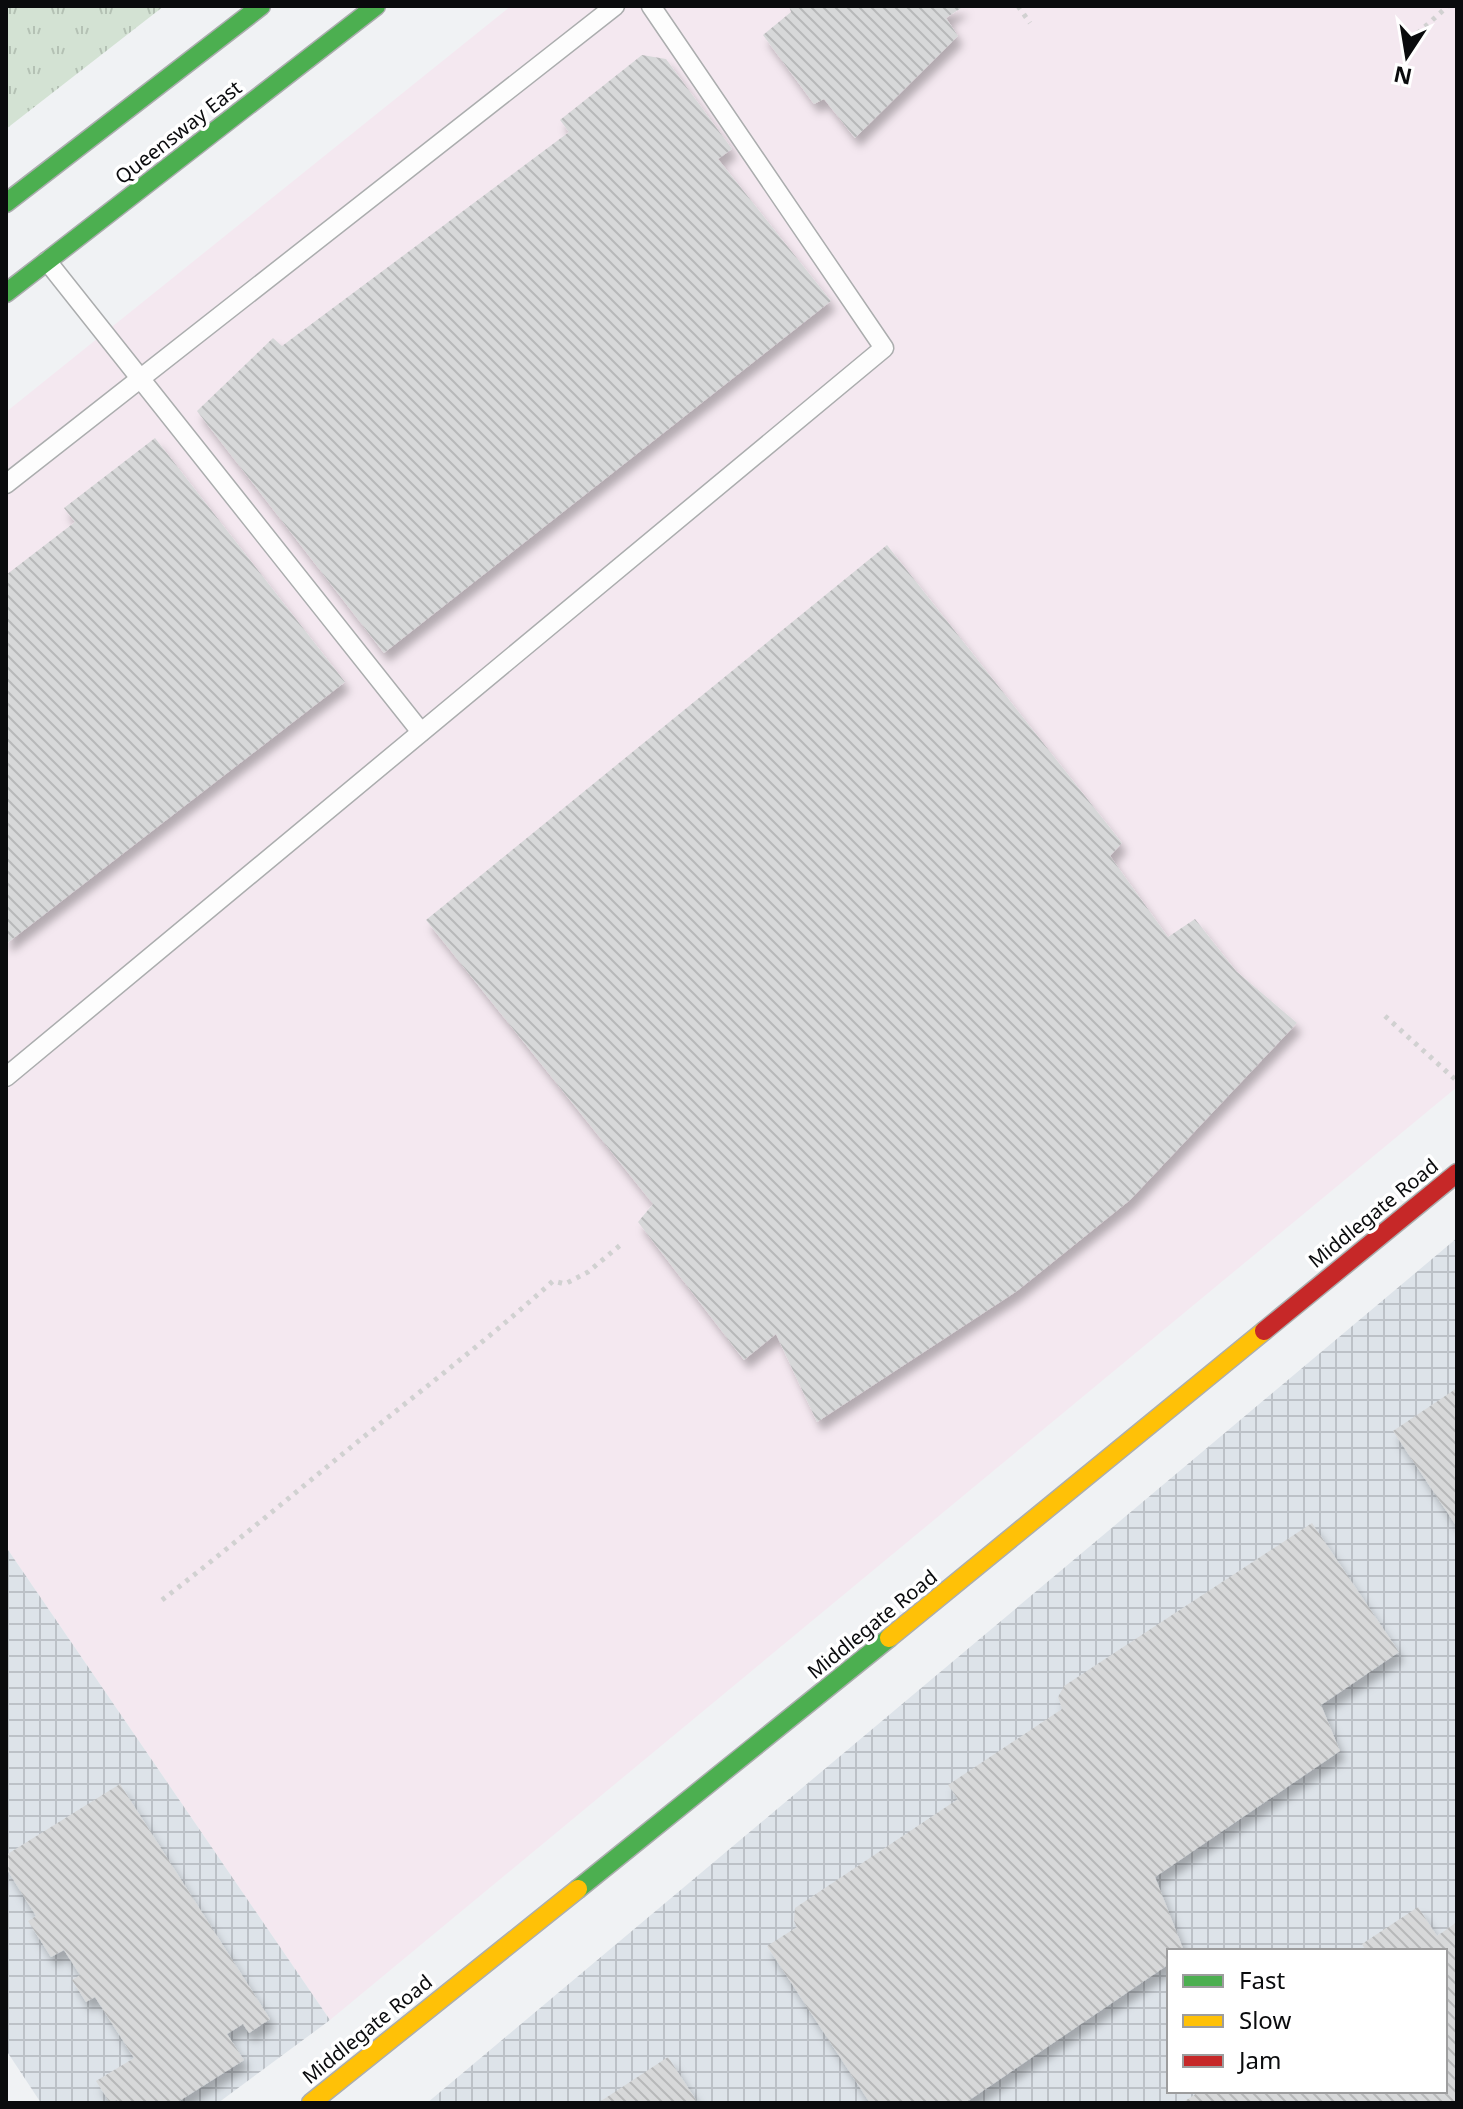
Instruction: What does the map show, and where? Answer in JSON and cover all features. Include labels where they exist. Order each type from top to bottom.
[{"type":"street","points":[[6,203],[261,6]]},
{"type":"street","name":"Queensway East","points":[[6,293],[376,6]]},
{"type":"street","name":"Middlegate Road","points":[[311,2103],[835,1683],[1457,1173]]},
{"type":"lane","points":[[6,484],[615,6]]},
{"type":"lane","points":[[6,1077],[884,348],[651,6]]},
{"type":"lane","points":[[47,261],[421,732]]},
{"type":"path","points":[[1018,6],[1030,23]]},
{"type":"path","points":[[1410,40],[1448,6]]},
{"type":"path","points":[[1385,1016],[1457,1081]]},
{"type":"path","points":[[162,1600],[480,1345],[553,1281],[565,1284],[588,1272],[624,1242]]},
{"type":"shaded area","points":[[511,6],[1457,6],[1457,1087],[330,2020],[6,1547],[6,412]]},
{"type":"shaded area","points":[[1457,1238],[1457,2103],[427,2103]]},
{"type":"shaded area","points":[[6,1547],[330,2020],[218,2103],[41,2103],[6,2050]]},
{"type":"green space","points":[[6,6],[164,6],[6,129]]},
{"type":"building","points":[[789,6],[964,6],[946,18],[958,36],[855,138],[824,99],[814,104],[763,35],[791,12]]},
{"type":"building","points":[[642,55],[666,59],[732,149],[718,159],[831,301],[384,653],[197,411],[273,338],[282,346],[569,132],[560,120]]},
{"type":"building","points":[[155,438],[345,682],[6,944],[6,575],[75,522],[64,508]]},
{"type":"building","points":[[887,545],[1122,843],[1110,856],[1168,937],[1195,919],[1236,971],[1297,1023],[1130,1200],[1017,1291],[817,1422],[776,1334],[744,1360],[638,1222],[653,1204],[426,920]]},
{"type":"building","points":[[1457,1388],[1457,1527],[1393,1431]]},
{"type":"building","points":[[1312,1523],[1399,1652],[1321,1705],[1340,1751],[1155,1877],[1183,1949],[1167,1949],[1167,1965],[965,2103],[870,2103],[767,1946],[797,1927],[795,1908],[958,1799],[948,1785],[1062,1709],[1058,1697],[1064,1686]]},
{"type":"building","points":[[120,1784],[270,2019],[249,2033],[243,2024],[227,2034],[244,2060],[176,2103],[118,2103],[117,2100],[110,2103],[96,2081],[134,2058],[95,1997],[86,2002],[72,1980],[80,1975],[64,1950],[51,1957],[28,1921],[36,1916],[6,1868],[6,1855]]},
{"type":"building","points":[[1418,1907],[1437,1936],[1457,1922],[1457,2103],[1182,2103],[1197,2093],[1447,2093],[1447,1949],[1365,1949],[1362,1944]]},
{"type":"building","points":[[668,2057],[698,2103],[598,2103]]},
{"type":"traffic: fast","points":[[6,203],[261,6]]},
{"type":"traffic: fast","points":[[6,293],[376,6]]},
{"type":"traffic: fast","points":[[578,1889],[889,1638]]},
{"type":"traffic: slow","points":[[889,1638],[1264,1331]]},
{"type":"traffic: slow","points":[[311,2103],[578,1889]]},
{"type":"traffic: jam","points":[[1264,1331],[1457,1173]]}]
